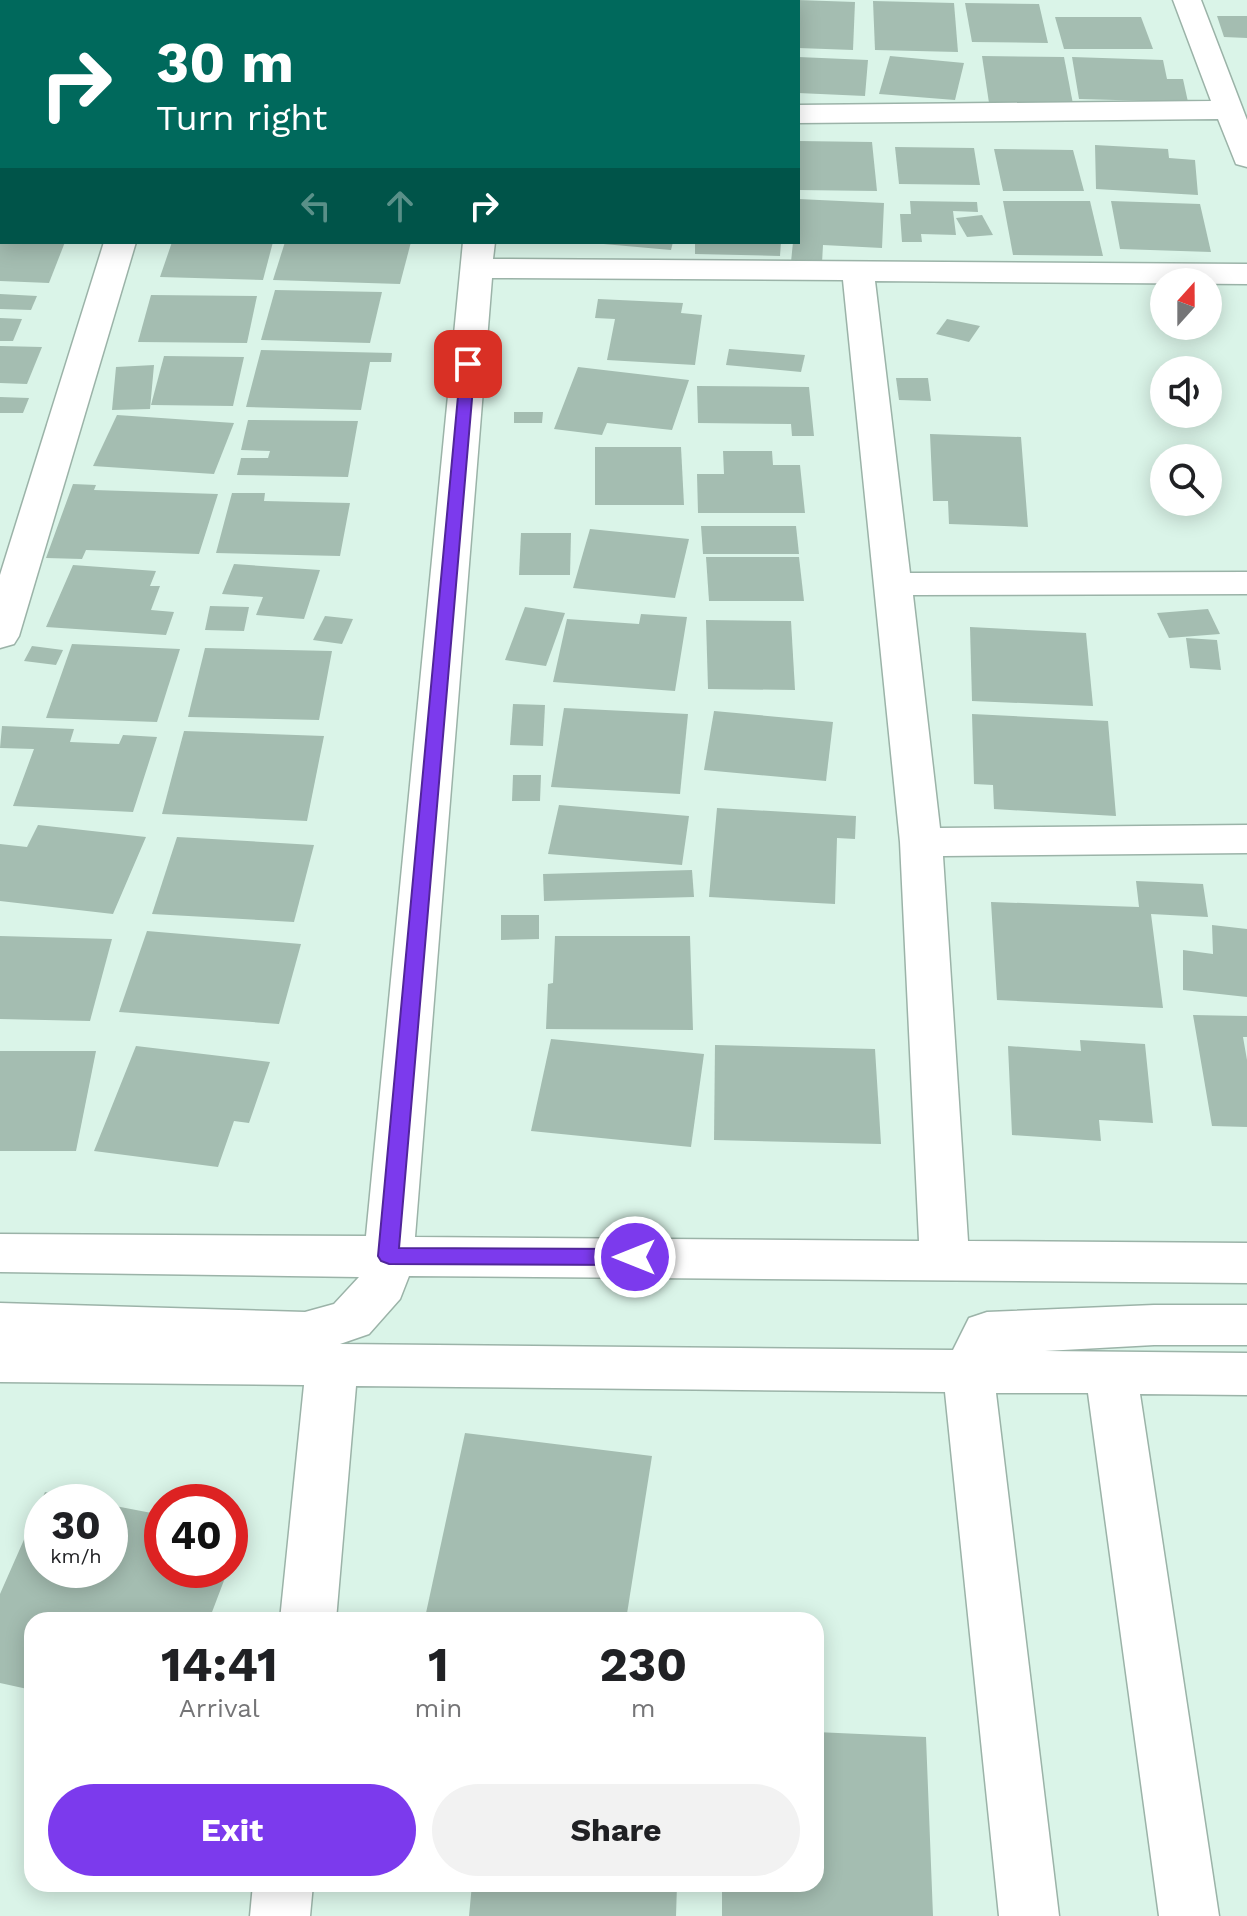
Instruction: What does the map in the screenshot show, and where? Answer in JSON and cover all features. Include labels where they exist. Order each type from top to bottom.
[{"type":"street","points":[[1187,0],[1247,158]]},
{"type":"street","points":[[800,114],[1227,110]]},
{"type":"street","points":[[0,636],[119,244]]},
{"type":"street","points":[[0,1323],[305,1333],[351,1320],[382,1285],[389,1256],[478,255],[858,271],[1247,274]]},
{"type":"street","points":[[858,271],[921,842],[944,1259]]},
{"type":"street","points":[[892,584],[1247,583]]},
{"type":"street","points":[[921,842],[1247,839]]},
{"type":"street","points":[[0,1253],[1247,1263]]},
{"type":"street","points":[[1029,1916],[968,1371],[987,1333],[1154,1325],[1247,1325]]},
{"type":"street","points":[[0,1361],[1247,1374]]},
{"type":"street","points":[[309,1612],[332,1364]]},
{"type":"street","points":[[1111,1372],[1189,1916]]},
{"type":"street","points":[[280,1916],[282,1892]]},
{"type":"building","points":[[800,0],[855,2],[853,50],[800,48]]},
{"type":"building","points":[[873,1],[954,3],[958,52],[875,50]]},
{"type":"building","points":[[965,3],[1039,4],[1048,43],[972,42]]},
{"type":"building","points":[[1217,16],[1247,16],[1247,38],[1224,37]]},
{"type":"building","points":[[1055,17],[1141,17],[1153,49],[1064,49]]},
{"type":"building","points":[[890,56],[964,63],[955,100],[879,94]]},
{"type":"building","points":[[982,56],[1064,57],[1073,104],[989,103]]},
{"type":"building","points":[[800,57],[868,60],[865,96],[800,93]]},
{"type":"building","points":[[1072,57],[1163,60],[1167,79],[1183,79],[1188,102],[1079,99]]},
{"type":"building","points":[[800,141],[872,142],[877,191],[800,190]]},
{"type":"building","points":[[1095,145],[1168,149],[1169,158],[1195,160],[1198,195],[1096,189]]},
{"type":"building","points":[[895,147],[974,148],[980,185],[899,184]]},
{"type":"building","points":[[994,149],[1073,150],[1084,191],[1003,191]]},
{"type":"building","points":[[800,199],[884,203],[882,248],[823,245],[822,263],[791,262],[793,244],[800,244]]},
{"type":"building","points":[[910,201],[977,202],[978,212],[953,211],[956,235],[921,234],[922,242],[902,242],[900,214],[911,214]]},
{"type":"building","points":[[1003,201],[1090,201],[1103,256],[1013,255]]},
{"type":"building","points":[[1111,201],[1200,204],[1211,252],[1120,249]]},
{"type":"building","points":[[982,215],[993,235],[967,237],[956,218]]},
{"type":"building","points":[[0,244],[64,244],[49,283],[0,281]]},
{"type":"building","points":[[171,244],[272,244],[263,280],[160,277]]},
{"type":"building","points":[[284,244],[410,244],[400,284],[273,280]]},
{"type":"building","points":[[604,244],[672,244],[671,250]]},
{"type":"building","points":[[695,244],[781,244],[780,256],[695,254]]},
{"type":"building","points":[[275,290],[382,292],[370,343],[261,340]]},
{"type":"building","points":[[0,294],[37,296],[31,310],[0,309]]},
{"type":"building","points":[[151,295],[257,296],[247,343],[138,342]]},
{"type":"building","points":[[598,299],[683,303],[681,313],[702,315],[695,365],[607,360],[615,319],[595,318]]},
{"type":"building","points":[[0,318],[22,319],[13,341],[0,341]]},
{"type":"building","points":[[947,319],[980,326],[969,342],[936,334]]},
{"type":"building","points":[[0,346],[42,347],[27,384],[0,383]]},
{"type":"building","points":[[729,349],[805,355],[801,372],[726,365]]},
{"type":"building","points":[[261,350],[392,353],[391,362],[370,362],[361,410],[246,407]]},
{"type":"building","points":[[164,356],[244,357],[233,406],[151,405]]},
{"type":"building","points":[[154,365],[150,409],[112,410],[116,367]]},
{"type":"building","points":[[578,367],[689,380],[672,430],[607,423],[602,435],[554,429]]},
{"type":"building","points":[[896,378],[928,378],[931,401],[899,400]]},
{"type":"building","points":[[697,386],[809,387],[814,436],[792,436],[791,424],[698,423]]},
{"type":"building","points":[[0,397],[29,398],[23,413],[0,413]]},
{"type":"building","points":[[514,412],[543,412],[542,423],[514,423]]},
{"type":"building","points":[[117,415],[234,423],[214,474],[93,466]]},
{"type":"building","points":[[248,420],[358,421],[348,477],[237,475],[241,458],[268,458],[270,451],[241,450]]},
{"type":"building","points":[[930,434],[1021,437],[1028,527],[949,524],[948,501],[933,501]]},
{"type":"building","points":[[595,447],[681,447],[684,505],[595,505]]},
{"type":"building","points":[[723,451],[772,451],[773,465],[800,465],[805,513],[698,513],[697,474],[724,474]]},
{"type":"building","points":[[73,484],[96,485],[94,490],[218,494],[199,554],[86,550],[82,559],[46,558]]},
{"type":"building","points":[[232,493],[265,493],[264,501],[350,503],[340,556],[216,553]]},
{"type":"building","points":[[701,526],[796,526],[799,554],[703,554]]},
{"type":"building","points":[[590,529],[689,539],[675,598],[573,588]]},
{"type":"building","points":[[521,533],[571,533],[570,575],[519,575]]},
{"type":"building","points":[[706,557],[799,557],[804,601],[709,601]]},
{"type":"building","points":[[234,564],[320,570],[304,619],[256,615],[263,597],[222,594]]},
{"type":"building","points":[[73,565],[156,571],[150,586],[160,586],[151,610],[174,612],[166,635],[46,627]]},
{"type":"building","points":[[210,606],[249,607],[244,631],[205,630]]},
{"type":"building","points":[[525,607],[565,613],[546,666],[505,660]]},
{"type":"building","points":[[1208,609],[1220,634],[1169,638],[1157,613]]},
{"type":"building","points":[[641,614],[687,617],[675,691],[553,682],[567,619],[639,624]]},
{"type":"building","points":[[325,616],[353,619],[342,644],[313,640]]},
{"type":"building","points":[[706,620],[791,621],[795,690],[708,689]]},
{"type":"building","points":[[970,627],[1086,633],[1093,706],[972,701]]},
{"type":"building","points":[[1186,638],[1217,640],[1221,670],[1190,668]]},
{"type":"building","points":[[72,644],[180,649],[157,722],[46,718]]},
{"type":"building","points":[[32,646],[63,650],[56,665],[24,661]]},
{"type":"building","points":[[205,648],[332,651],[319,720],[188,717]]},
{"type":"building","points":[[513,704],[545,705],[543,746],[510,745]]},
{"type":"building","points":[[564,708],[688,714],[680,794],[551,787]]},
{"type":"building","points":[[714,711],[833,722],[826,781],[704,770]]},
{"type":"building","points":[[972,714],[1108,721],[1116,816],[994,809],[993,785],[974,784]]},
{"type":"building","points":[[2,726],[74,729],[70,742],[119,744],[123,735],[157,737],[133,812],[13,806],[34,749],[0,748]]},
{"type":"building","points":[[184,731],[324,736],[307,821],[162,814]]},
{"type":"building","points":[[513,775],[541,775],[540,801],[512,801]]},
{"type":"building","points":[[559,805],[689,816],[682,865],[548,854]]},
{"type":"building","points":[[717,808],[856,816],[855,839],[837,838],[835,904],[709,897]]},
{"type":"building","points":[[38,825],[146,837],[113,914],[0,901],[0,844],[27,847]]},
{"type":"building","points":[[177,837],[314,845],[294,922],[152,914]]},
{"type":"building","points":[[692,870],[694,897],[544,901],[543,874]]},
{"type":"building","points":[[1136,881],[1203,884],[1208,917],[1151,914],[1163,1008],[997,1000],[991,902],[1139,907]]},
{"type":"building","points":[[501,915],[539,915],[539,939],[501,940]]},
{"type":"building","points":[[1212,925],[1247,929],[1247,997],[1183,990],[1183,950],[1213,954]]},
{"type":"building","points":[[147,931],[301,944],[279,1024],[119,1012]]},
{"type":"building","points":[[0,936],[112,939],[90,1021],[0,1019]]},
{"type":"building","points":[[555,936],[690,936],[693,1030],[546,1029],[548,984],[553,983]]},
{"type":"building","points":[[1193,1015],[1247,1016],[1247,1037],[1243,1037],[1247,1060],[1247,1127],[1212,1126]]},
{"type":"building","points":[[551,1039],[704,1054],[691,1147],[531,1131]]},
{"type":"building","points":[[1080,1040],[1145,1044],[1153,1123],[1099,1120],[1101,1141],[1012,1135],[1008,1046],[1081,1051]]},
{"type":"building","points":[[715,1045],[875,1049],[881,1144],[714,1140]]},
{"type":"building","points":[[136,1046],[270,1062],[249,1123],[234,1121],[218,1167],[94,1151]]},
{"type":"building","points":[[0,1051],[96,1051],[76,1151],[0,1151]]},
{"type":"building","points":[[465,1433],[652,1456],[627,1612],[426,1612]]},
{"type":"building","points":[[128,1508],[144,1512],[144,1588],[221,1588],[212,1612],[24,1612],[24,1688],[0,1683],[0,1594],[24,1540],[24,1588],[128,1588]]},
{"type":"building","points":[[824,1732],[926,1737],[933,1916],[722,1916],[722,1892],[824,1892]]},
{"type":"building","points":[[471,1892],[677,1892],[676,1916],[469,1916]]},
{"type":"route","points":[[468,364],[389,1256],[635,1257]]}]
